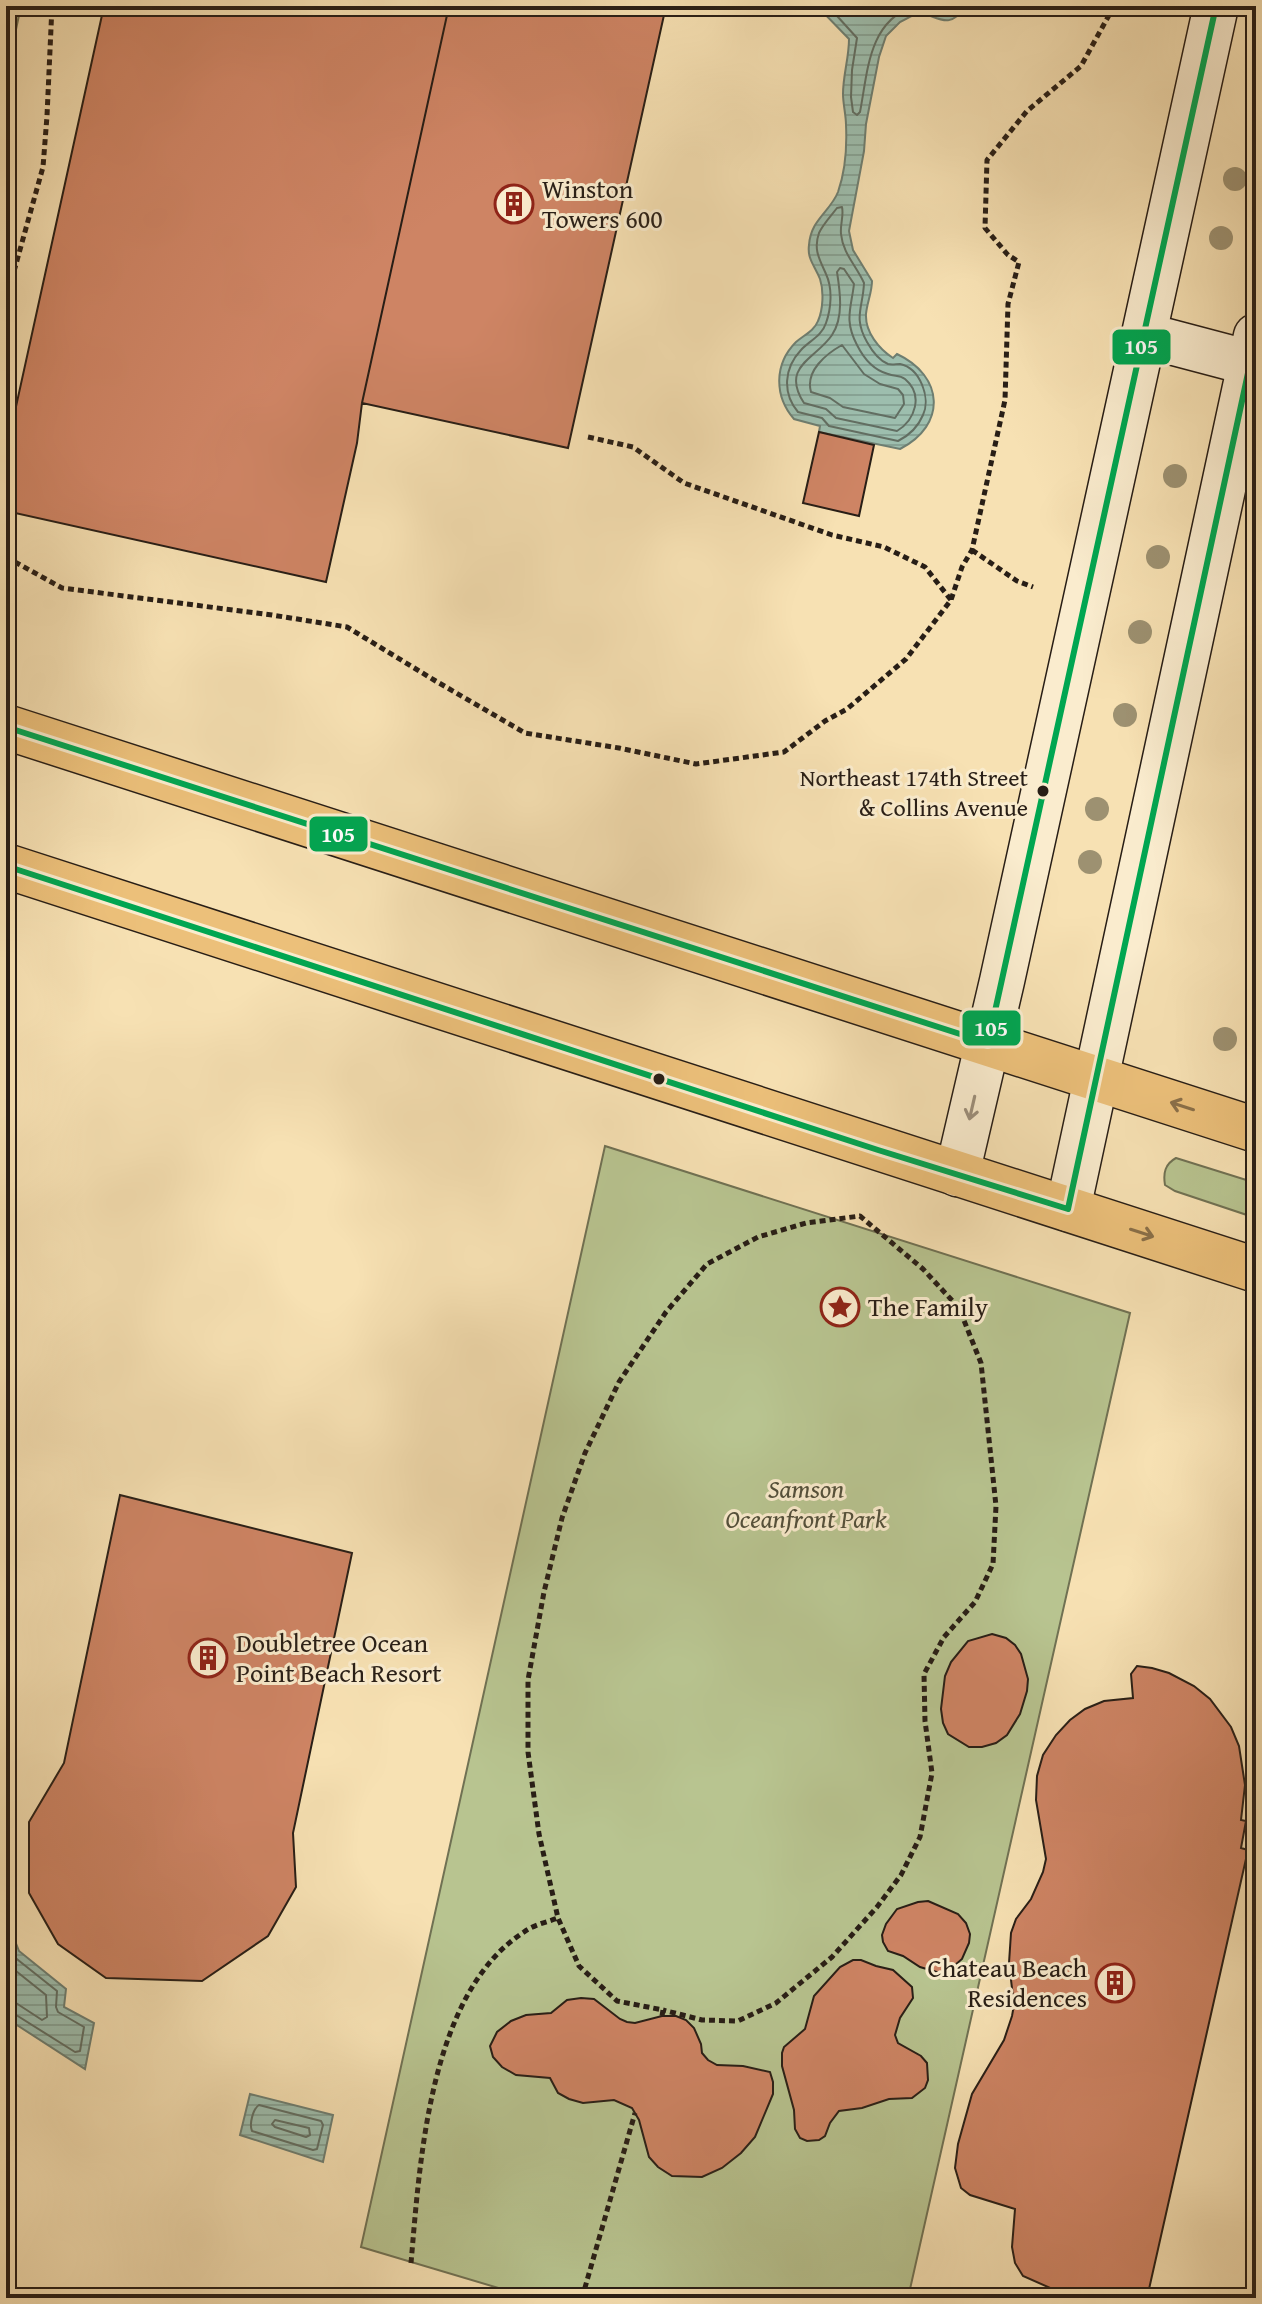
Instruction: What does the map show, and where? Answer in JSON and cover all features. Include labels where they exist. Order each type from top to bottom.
[{"type":"main road","points":[[6,727],[1256,1130]]},
{"type":"main road","points":[[6,866],[1256,1270]]},
{"type":"street","points":[[957,1174],[1216,6]]},
{"type":"street","points":[[1068,1209],[1253,349],[1144,335]]},
{"type":"path","points":[[6,300],[43,167],[52,6]]},
{"type":"path","points":[[6,557],[62,588],[347,627],[525,733],[696,764],[784,752],[825,721],[847,709],[906,659],[951,600],[962,567],[972,550],[1005,400],[1008,304],[1019,262],[1008,255],[985,228],[987,160],[1027,111],[1081,66],[1114,6]]},
{"type":"path","points":[[588,437],[633,447],[684,483],[699,489],[832,535],[884,547],[925,567],[951,600]]},
{"type":"path","points":[[972,550],[1017,581],[1045,592]]},
{"type":"path","points":[[860,1216],[923,1269],[959,1308],[981,1363],[996,1506],[993,1564],[975,1602],[944,1637],[924,1674],[925,1721],[932,1773],[920,1837],[901,1875],[832,1957],[776,2003],[738,2021],[702,2020],[617,2001],[579,1966],[558,1918],[539,1834],[528,1752],[528,1680],[544,1592],[562,1518],[585,1453],[619,1382],[666,1312],[707,1264],[758,1237],[806,1223],[860,1216]]},
{"type":"path","points":[[411,2263],[426,2130],[437,2074],[458,2010],[491,1960],[525,1931],[558,1918]]},
{"type":"path","points":[[582,2298],[635,2113]]},
{"type":"green space","points":[[6,6],[21,6],[6,76]]},
{"type":"green space","name":"Samson Oceanfront Park","points":[[605,1146],[1130,1313],[908,2298],[532,2298],[361,2247]]},
{"type":"green space","points":[[1176,1158],[1256,1183],[1256,1218],[1165,1185],[1166,1169]]},
{"type":"water","points":[[817,6],[966,6],[949,20],[919,12],[900,22],[886,36],[866,124],[849,231],[853,250],[872,281],[866,314],[870,333],[893,358],[897,354],[913,363],[931,387],[934,401],[926,427],[900,449],[819,432],[820,426],[794,419],[780,390],[780,370],[784,360],[796,342],[814,328],[820,317],[822,289],[810,258],[810,236],[835,199],[845,159],[843,94],[849,39]]},
{"type":"water","points":[[6,1918],[19,1951],[66,1989],[64,2007],[94,2023],[85,2069],[6,2018]]},
{"type":"water","points":[[250,2094],[333,2115],[323,2162],[240,2135]]},
{"type":"building","points":[[104,6],[449,6],[326,582],[6,511],[6,452]]},
{"type":"building","name":"Winston Towers 600","points":[[449,6],[666,6],[568,448],[362,403]]},
{"type":"building","points":[[819,432],[874,445],[859,516],[803,503]]},
{"type":"building","name":"Doubletree Ocean Point Beach Resort","points":[[120,1495],[352,1553],[293,1833],[296,1887],[268,1936],[202,1981],[106,1978],[58,1944],[29,1893],[29,1822],[64,1763]]},
{"type":"building","points":[[992,1634],[1006,1638],[1021,1654],[1028,1679],[1027,1691],[1020,1714],[1007,1735],[996,1743],[969,1747],[948,1734],[943,1723],[941,1709],[945,1676],[951,1662],[968,1641]]},
{"type":"building","name":"Chateau Beach Residences","points":[[1137,1666],[1169,1673],[1194,1686],[1210,1699],[1231,1727],[1239,1746],[1245,1785],[1241,1820],[1246,1821],[1241,1848],[1248,1850],[1147,2298],[1073,2298],[1023,2276],[1015,2263],[1012,2247],[1015,2209],[970,2195],[961,2188],[955,2168],[958,2144],[972,2094],[1004,2040],[1012,2016],[1011,1933],[1016,1919],[1031,1899],[1046,1859],[1036,1800],[1037,1776],[1043,1755],[1056,1735],[1085,1709],[1104,1701],[1133,1698],[1131,1674]]},
{"type":"building","points":[[928,1901],[958,1914],[970,1934],[962,1959],[947,1972],[920,1967],[888,1951],[883,1942],[886,1924],[897,1909]]},
{"type":"building","points":[[853,1960],[893,1970],[912,1987],[913,1998],[900,2018],[895,2035],[898,2043],[927,2063],[928,2080],[925,2088],[912,2098],[889,2099],[862,2108],[839,2111],[825,2136],[807,2141],[800,2138],[795,2129],[782,2053],[784,2047],[805,2029],[814,1996],[840,1967]]},
{"type":"building","points":[[594,1999],[627,2022],[676,2016],[694,2028],[702,2053],[708,2060],[717,2065],[743,2066],[770,2072],[773,2094],[755,2137],[741,2153],[722,2168],[702,2177],[672,2176],[649,2157],[639,2120],[632,2108],[614,2100],[583,2103],[569,2099],[558,2093],[550,2078],[516,2075],[493,2057],[490,2046],[497,2032],[511,2021],[526,2015],[551,2013],[567,2000]]},
{"type":"transit line","name":"105","points":[[6,727],[988,1043],[1216,6]]},
{"type":"transit line","name":"105","points":[[6,866],[1068,1209],[1256,336]]},
{"type":"place","name":"Winston Towers 600","points":[[514,204]]},
{"type":"place","name":"Northeast 174th Street & Collins Avenue","points":[[1043,791]]},
{"type":"place","name":"The Family","points":[[840,1307]]},
{"type":"place","name":"Doubletree Ocean Point Beach Resort","points":[[208,1658]]},
{"type":"place","name":"Chateau Beach Residences","points":[[1115,1983]]}]
